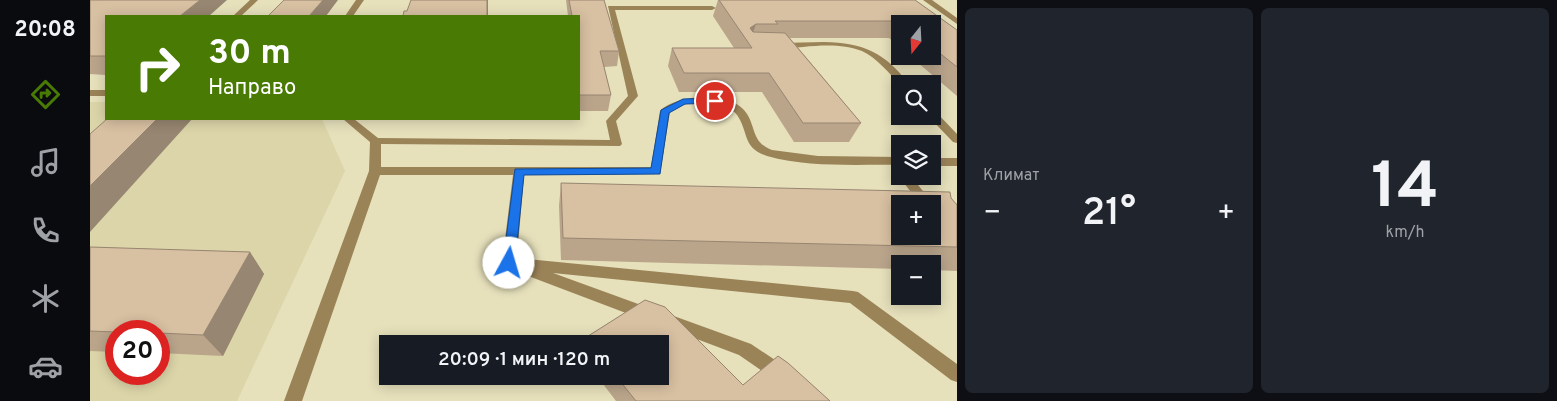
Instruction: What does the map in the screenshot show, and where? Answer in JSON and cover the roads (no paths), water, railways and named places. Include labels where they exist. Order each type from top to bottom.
[{"type":"street","points":[[238,15],[254,0]]},
{"type":"street","points":[[350,15],[360,0]]},
{"type":"street","points":[[928,0],[957,22]]},
{"type":"street","points":[[349,120],[375,141],[616,144],[611,121],[633,96],[611,8],[712,8]]},
{"type":"street","points":[[770,46],[853,46],[864,49],[880,59],[895,75]]},
{"type":"street","points":[[90,93],[105,93]]},
{"type":"street","points":[[375,171],[656,172],[665,112],[683,101],[715,101],[740,111],[756,146],[768,152],[825,160],[891,161]]},
{"type":"street","points":[[941,123],[957,140]]},
{"type":"street","points":[[293,401],[375,171],[375,141]]},
{"type":"street","points":[[941,162],[957,162]]},
{"type":"street","points":[[509,263],[519,171]]},
{"type":"street","points":[[912,185],[920,195]]},
{"type":"street","points":[[509,263],[853,297],[957,374]]},
{"type":"street","points":[[509,263],[745,349],[793,382]]}]
